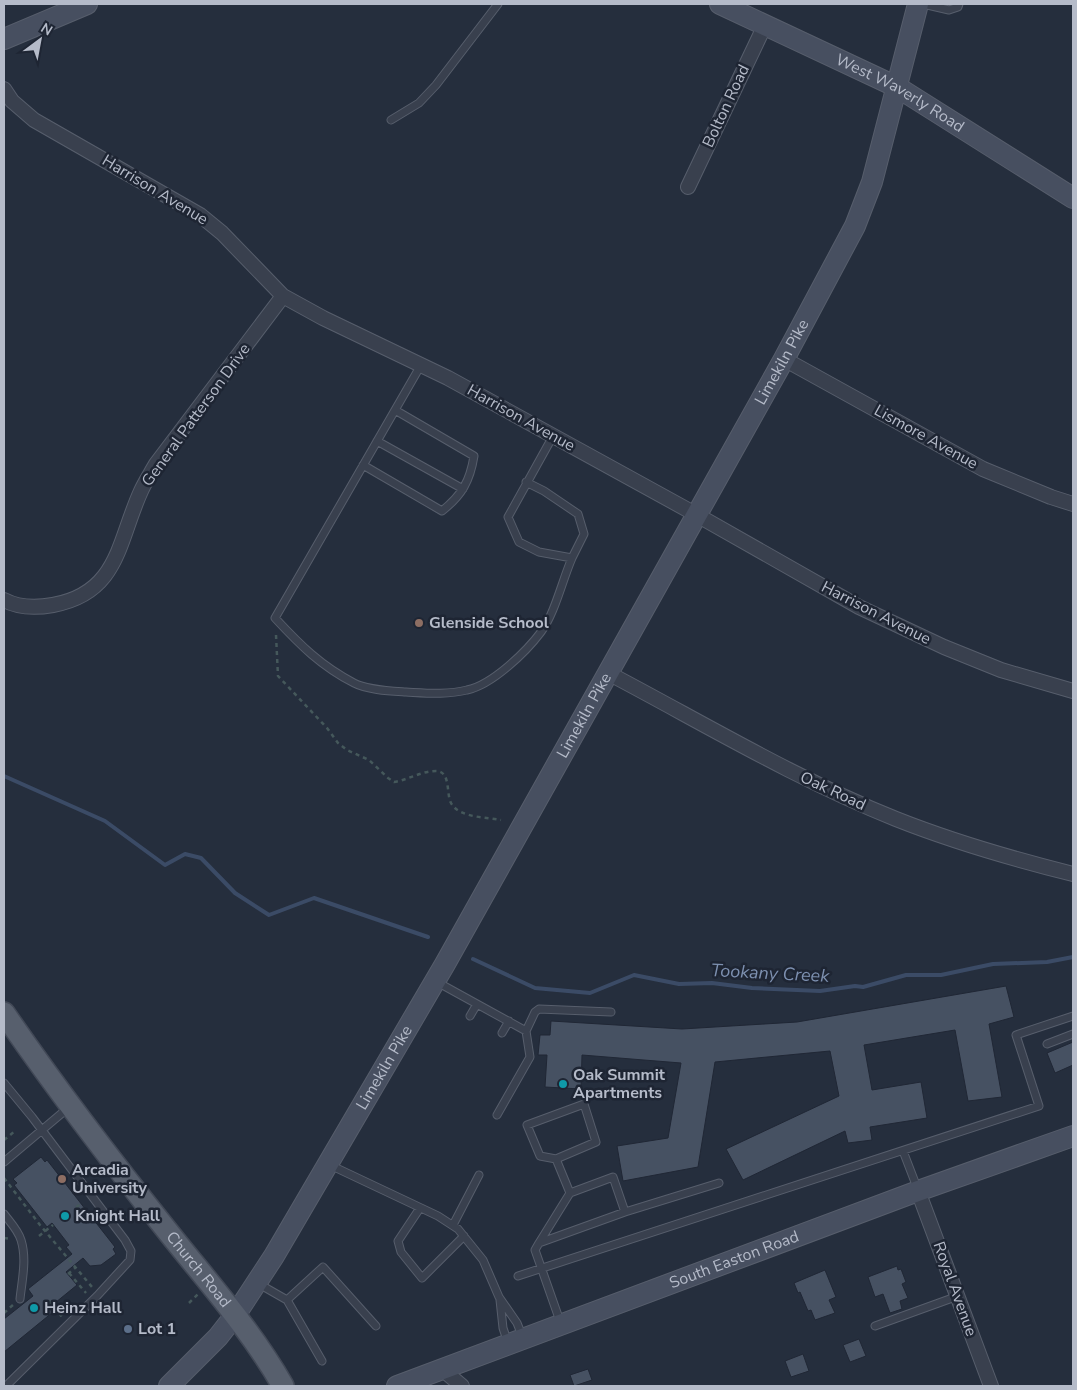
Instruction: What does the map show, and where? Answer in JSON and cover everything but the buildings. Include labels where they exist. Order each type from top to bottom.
[{"type":"main road","points":[[4,39],[87,4]]},
{"type":"main road","name":"West Waverly Road","points":[[720,4],[897,87],[1073,198]]},
{"type":"main road","name":"Limekiln Pike","points":[[169,1386],[218,1337],[257,1283],[435,980],[784,359],[855,226],[872,182],[918,4]]},
{"type":"main road","name":"Church Road","points":[[4,1013],[70,1106],[154,1214],[236,1314],[270,1363],[283,1386]]},
{"type":"main road","name":"South Easton Road","points":[[397,1386],[918,1191],[1073,1136]]},
{"type":"street","name":"Bolton Road","points":[[688,187],[764,25]]},
{"type":"street","name":"Harrison Avenue","points":[[4,89],[12,101],[34,120],[200,215],[222,233],[283,296],[323,318],[448,378],[697,515],[859,607],[944,647],[1001,670],[1073,691]]},
{"type":"street","name":"General Patterson Drive","points":[[4,600],[18,606],[32,607],[56,604],[70,601],[94,587],[113,565],[141,491],[156,464],[283,296]]},
{"type":"street","name":"Lismore Avenue","points":[[784,359],[983,469],[1073,504]]},
{"type":"street","name":"Oak Road","points":[[608,673],[802,777],[845,797],[896,819],[972,847],[1073,874]]},
{"type":"street","name":"Royal Avenue","points":[[918,1191],[991,1386]]},
{"type":"street","points":[[442,1369],[462,1386]]},
{"type":"lane","points":[[391,120],[418,103],[436,85],[498,4]]},
{"type":"lane","points":[[923,4],[949,10],[958,7],[959,4]]},
{"type":"lane","points":[[420,365],[275,618],[305,651],[356,684],[389,691],[430,694],[468,690],[495,677],[541,631],[584,534],[578,514],[544,491],[526,482]]},
{"type":"lane","points":[[363,465],[442,511],[454,501],[464,488],[471,473],[474,456],[395,410]]},
{"type":"lane","points":[[553,436],[508,517],[520,542],[539,552],[572,558]]},
{"type":"lane","points":[[377,441],[464,488]]},
{"type":"lane","points":[[435,980],[526,1031]]},
{"type":"lane","points":[[470,1016],[477,1004]]},
{"type":"lane","points":[[497,1115],[530,1057],[526,1031],[535,1012],[539,1009],[611,1012]]},
{"type":"lane","points":[[518,1276],[1040,1106],[1016,1035],[1073,1016]]},
{"type":"lane","points":[[502,1033],[509,1021]]},
{"type":"lane","points":[[1047,1044],[1073,1034]]},
{"type":"lane","points":[[4,1083],[125,1240],[130,1252],[130,1260],[97,1296],[6,1386]]},
{"type":"lane","points":[[584,1104],[596,1142],[556,1159],[540,1156],[527,1125],[584,1104]]},
{"type":"lane","points":[[4,1162],[70,1106]]},
{"type":"lane","points":[[903,1151],[918,1191]]},
{"type":"lane","points":[[556,1159],[570,1192]]},
{"type":"lane","points":[[328,1164],[420,1208],[458,1229],[483,1260],[499,1297],[517,1323],[516,1341]]},
{"type":"lane","points":[[452,1225],[479,1175]]},
{"type":"lane","points":[[561,1325],[535,1250],[570,1192],[613,1177],[625,1212]]},
{"type":"lane","points":[[540,1243],[625,1212],[719,1183]]},
{"type":"lane","points":[[420,1208],[398,1240],[401,1252],[422,1278],[464,1236]]},
{"type":"lane","points":[[4,1214],[16,1230],[21,1241],[24,1260],[20,1299]]},
{"type":"lane","points":[[287,1300],[323,1267],[376,1326]]},
{"type":"lane","points":[[257,1283],[287,1300],[322,1360]]},
{"type":"lane","points":[[875,1326],[958,1296]]},
{"type":"lane","points":[[499,1297],[503,1328],[516,1341]]},
{"type":"path","points":[[275,618],[278,676],[327,728],[338,743],[347,750],[369,760],[394,782],[420,774],[436,771],[442,773],[445,777],[451,804],[461,813],[501,820]]},
{"type":"path","points":[[4,1140],[15,1130]]},
{"type":"path","points":[[4,1178],[92,1287]]},
{"type":"path","points":[[76,1207],[83,1202]]},
{"type":"path","points":[[39,1236],[54,1225]]},
{"type":"path","points":[[76,1267],[68,1273],[86,1293]]},
{"type":"path","points":[[189,1303],[198,1294],[202,1296]]},
{"type":"path","points":[[49,1302],[62,1317]]},
{"type":"waterway","name":"Tookany Creek","points":[[4,776],[105,821],[165,865],[185,854],[201,858],[235,893],[269,915],[314,898],[428,937]]},
{"type":"waterway","name":"Tookany Creek","points":[[473,959],[535,988],[590,993],[634,975],[679,984],[712,983],[752,988],[820,991],[855,986],[863,987],[906,975],[941,975],[993,964],[1047,962],[1073,957]]},
{"type":"place","name":"Glenside School","points":[[419,623]]},
{"type":"place","name":"Oak Summit Apartments","points":[[563,1084]]},
{"type":"place","name":"Arcadia University","points":[[62,1179]]},
{"type":"place","name":"Knight Hall","points":[[65,1216]]},
{"type":"place","name":"Heinz Hall","points":[[34,1308]]},
{"type":"place","name":"Lot 1","points":[[128,1329]]}]
